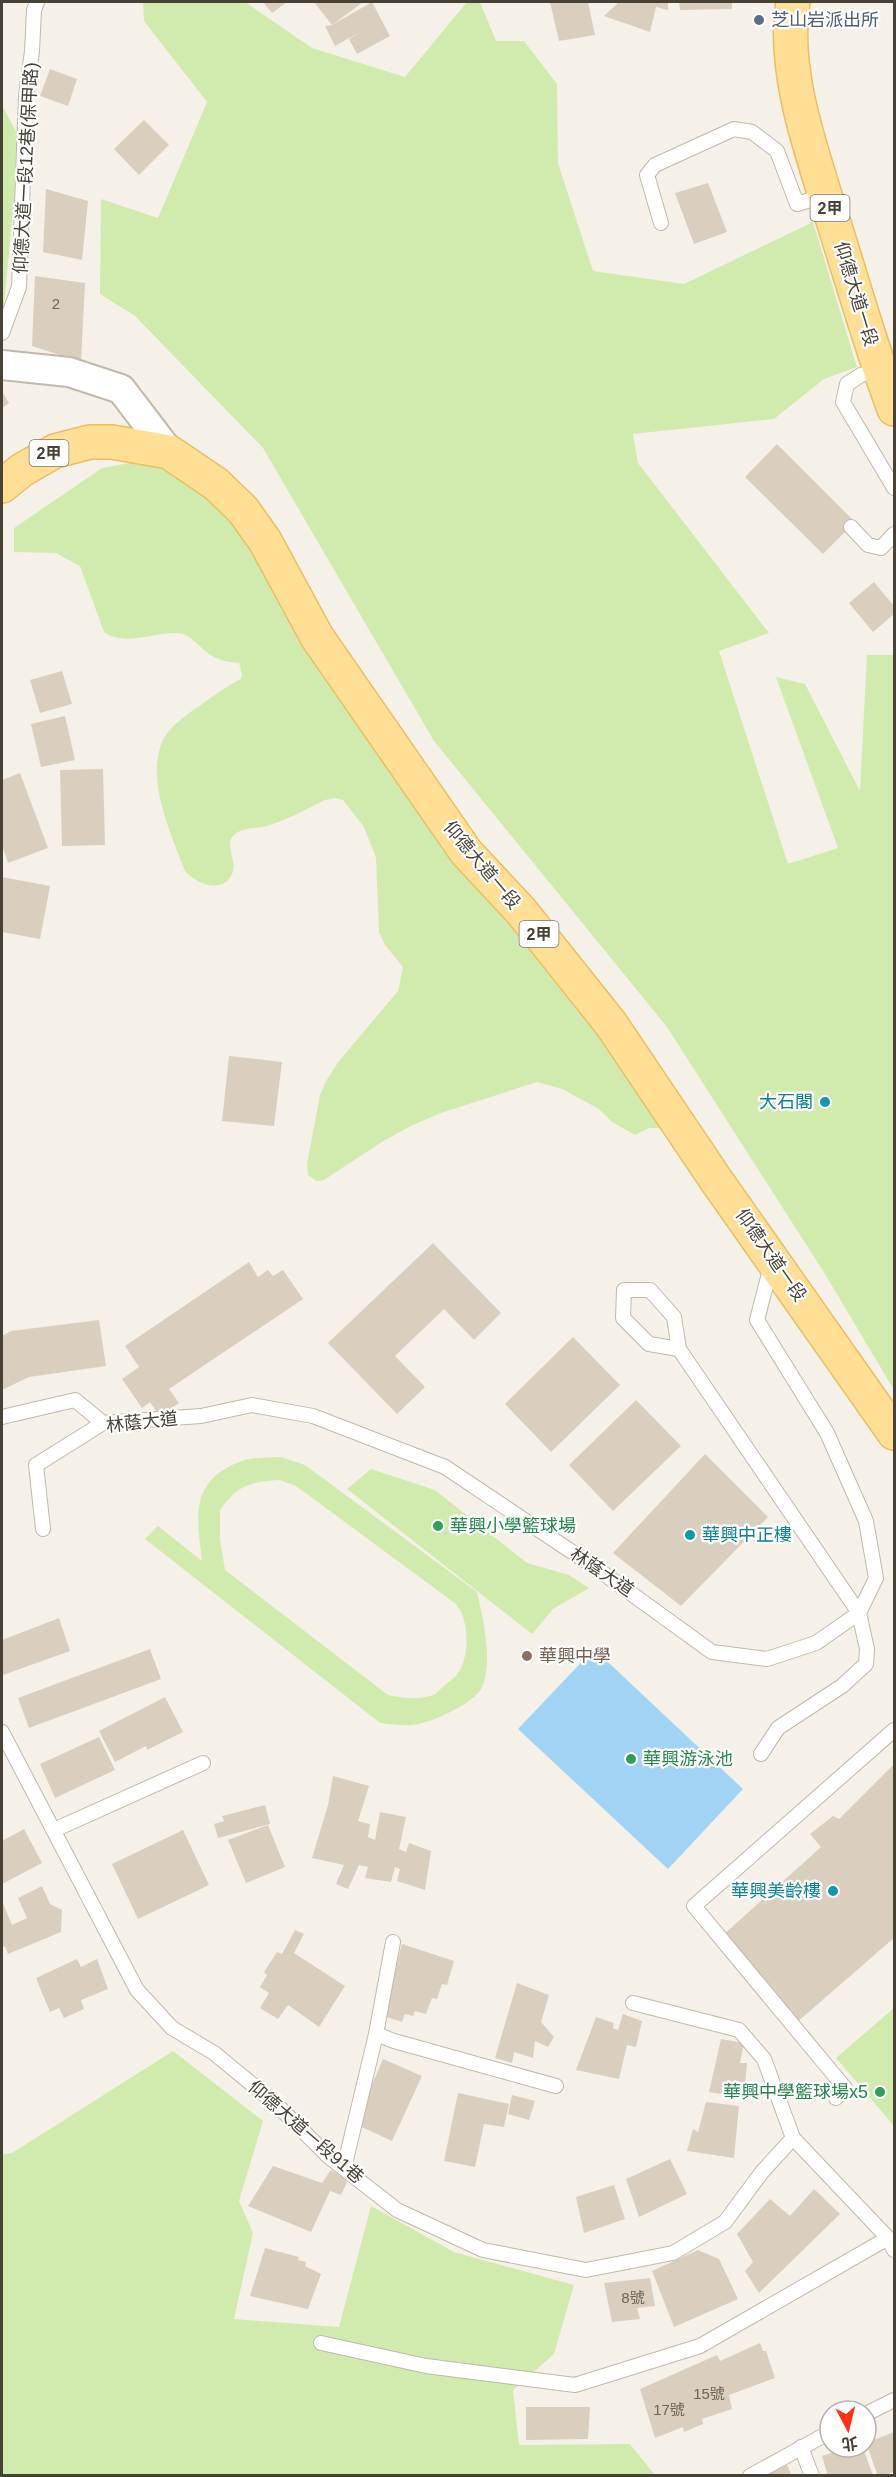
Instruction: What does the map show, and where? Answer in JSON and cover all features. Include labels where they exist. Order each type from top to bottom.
[{"type":"main road","name":"仰德大道一段","points":[[793,2],[790,20],[793,65],[803,118],[879,370],[894,409]]},
{"type":"main road","name":"2甲","points":[[2,486],[39,459],[74,445],[106,442],[170,452]]},
{"type":"main road","name":"仰德大道一段","points":[[170,452],[216,484],[254,523],[317,637],[466,852],[521,911],[611,1024],[716,1179],[894,1433]]},
{"type":"street","points":[[2,365],[69,372],[121,389],[170,452]]},
{"type":"lane","name":"仰德大道一段12巷(保甲路)","points":[[2,333],[19,287],[26,96],[32,51],[34,10],[38,2]]},
{"type":"lane","points":[[662,224],[647,175],[655,165],[735,129],[752,132],[777,151],[797,204],[810,200],[827,199]]},
{"type":"lane","points":[[879,370],[861,375],[847,384],[843,402],[894,488]]},
{"type":"lane","points":[[851,527],[868,545],[881,548],[894,534]]},
{"type":"lane","points":[[773,1258],[757,1320],[827,1433],[866,1521],[876,1578],[859,1614]]},
{"type":"lane","points":[[679,1349],[649,1344],[623,1318],[624,1290],[650,1290],[674,1317],[679,1349],[859,1614],[867,1649],[866,1664],[843,1686],[778,1728],[761,1754]]},
{"type":"lane","points":[[2,1417],[75,1400],[103,1423]]},
{"type":"lane","name":"林蔭大道","points":[[43,1529],[36,1465],[103,1423],[201,1416],[252,1405],[313,1416],[445,1467],[596,1568],[712,1652],[767,1659],[816,1643],[859,1614]]},
{"type":"lane","points":[[836,2098],[845,2088],[694,1906],[894,1730]]},
{"type":"lane","name":"仰德大道一段91巷","points":[[2,1732],[137,1990],[172,2028],[223,2060],[276,2104],[329,2157],[397,2210],[483,2250],[586,2270],[673,2253],[725,2222],[762,2172],[793,2138]]},
{"type":"lane","points":[[54,1830],[203,1763]]},
{"type":"lane","points":[[344,2168],[375,2034],[393,1942]]},
{"type":"lane","points":[[321,2343],[426,2366],[574,2385],[700,2346],[891,2244],[793,2138],[764,2059],[739,2030],[633,2003]]},
{"type":"lane","points":[[375,2034],[556,2086]]},
{"type":"lane","points":[[878,2408],[894,2400]]},
{"type":"lane","points":[[750,2475],[818,2438]]},
{"type":"lane","points":[[801,2447],[812,2475]]},
{"type":"green space","points":[[143,2],[245,2],[312,48],[405,77],[467,2],[480,2],[496,41],[524,41],[557,84],[558,163],[593,271],[684,284],[813,222],[857,367],[824,379],[774,419],[633,434],[638,463],[769,633],[719,651],[788,864],[838,848],[776,677],[805,684],[860,791],[867,655],[894,655],[894,1390],[825,1274],[667,1027],[434,741],[263,448],[135,316],[100,294],[101,199],[158,218],[207,102],[144,21]]},
{"type":"green space","points":[[2,105],[20,139],[2,325]]},
{"type":"green space","points":[[151,459],[207,485],[599,1016],[675,1145],[659,1128],[649,1128],[635,1135],[612,1122],[599,1109],[562,1089],[537,1082],[441,1113],[413,1125],[385,1140],[324,1180],[316,1181],[308,1175],[307,1164],[320,1095],[326,1081],[339,1061],[398,991],[403,967],[385,945],[379,932],[376,858],[364,827],[343,800],[335,798],[325,800],[277,823],[242,830],[233,836],[230,846],[234,869],[228,880],[222,884],[209,885],[195,879],[185,871],[167,823],[158,787],[159,753],[164,738],[171,729],[189,713],[241,679],[239,663],[215,657],[190,637],[182,634],[168,633],[130,639],[112,636],[104,632],[80,566],[56,553],[14,552],[14,528],[102,468]]},
{"type":"green space","points":[[281,1457],[305,1465],[477,1592],[486,1641],[487,1667],[481,1689],[469,1701],[450,1712],[420,1724],[380,1723],[145,1539],[158,1526],[202,1561],[198,1516],[200,1502],[211,1480],[223,1470],[243,1460]],"holes":[[[279,1480],[296,1486],[456,1604],[461,1611],[466,1630],[464,1660],[456,1676],[434,1694],[414,1698],[388,1695],[225,1570],[220,1539],[220,1510],[226,1502],[245,1486],[260,1482]]]},
{"type":"green space","name":"華興小學籃球場","points":[[371,1469],[435,1490],[527,1563],[569,1575],[589,1588],[553,1609],[532,1634],[347,1489]]},
{"type":"green space","name":"華興中學籃球場x5","points":[[894,2008],[894,2126],[836,2058]]},
{"type":"green space","points":[[173,2051],[263,2121],[239,2201],[253,2233],[234,2319],[339,2327],[371,2206],[454,2252],[574,2285],[554,2354],[513,2390],[519,2445],[630,2444],[655,2475],[2,2476],[2,2154],[12,2153]]},
{"type":"water","name":"華興游泳池","points":[[594,1649],[743,1789],[668,1869],[518,1729]]},
{"type":"building","points":[[263,2],[287,2],[272,13]]},
{"type":"building","points":[[314,2],[363,2],[332,25]]},
{"type":"building","points":[[372,2],[390,36],[357,54],[349,39],[360,32],[335,46],[325,26],[332,25]]},
{"type":"building","points":[[550,2],[588,2],[595,35],[559,41]]},
{"type":"building","points":[[619,2],[668,2],[668,10],[656,7],[650,32],[604,16]]},
{"type":"building","points":[[679,2],[732,2],[732,9],[680,10]]},
{"type":"building","points":[[50,69],[77,79],[68,106],[40,96]]},
{"type":"building","points":[[144,120],[169,145],[139,175],[114,149]]},
{"type":"building","points":[[708,183],[727,232],[694,244],[675,193]]},
{"type":"building","points":[[46,189],[88,201],[82,260],[43,252]]},
{"type":"building","points":[[35,276],[85,283],[81,362],[32,346]]},
{"type":"building","points":[[2,391],[9,403],[2,408]]},
{"type":"building","points":[[777,444],[855,522],[823,554],[745,477]]},
{"type":"building","points":[[874,582],[894,606],[894,614],[873,632],[849,603]]},
{"type":"building","points":[[62,671],[72,704],[40,713],[30,680]]},
{"type":"building","points":[[65,716],[75,760],[41,767],[31,724]]},
{"type":"building","points":[[103,769],[105,845],[62,846],[60,770]]},
{"type":"building","points":[[20,773],[48,848],[8,863],[2,845],[2,780]]},
{"type":"building","points":[[2,877],[50,886],[40,939],[2,932]]},
{"type":"building","points":[[229,1056],[282,1062],[274,1126],[222,1121]]},
{"type":"building","points":[[433,1243],[501,1313],[474,1340],[444,1309],[395,1356],[425,1387],[397,1414],[328,1343]]},
{"type":"building","points":[[249,1262],[258,1277],[268,1270],[273,1276],[283,1270],[303,1299],[169,1389],[179,1403],[160,1416],[150,1402],[142,1408],[122,1379],[139,1367],[125,1346]]},
{"type":"building","points":[[99,1320],[106,1366],[29,1377],[2,1390],[2,1336],[11,1331]]},
{"type":"building","points":[[573,1337],[620,1385],[551,1452],[505,1404]]},
{"type":"building","points":[[636,1400],[681,1446],[613,1511],[569,1465]]},
{"type":"building","name":"華興中正樓","points":[[705,1454],[768,1517],[681,1606],[613,1553]]},
{"type":"building","points":[[59,1618],[70,1651],[3,1675],[2,1640]]},
{"type":"building","points":[[150,1649],[161,1679],[29,1728],[18,1698]]},
{"type":"building","points":[[165,1697],[183,1732],[147,1750],[146,1746],[115,1762],[99,1731]]},
{"type":"building","points":[[99,1737],[115,1770],[55,1798],[40,1764]]},
{"type":"building","name":"華興美齡樓","points":[[894,1764],[894,1938],[796,2023],[722,1936],[821,1847],[810,1834],[833,1816],[839,1819]]},
{"type":"building","points":[[333,1776],[369,1786],[358,1821],[370,1824],[368,1837],[375,1840],[380,1812],[406,1817],[399,1849],[406,1852],[409,1843],[431,1851],[425,1890],[397,1881],[400,1869],[395,1867],[391,1882],[365,1878],[368,1867],[359,1865],[348,1889],[336,1884],[344,1865],[312,1858],[328,1805]]},
{"type":"building","points":[[265,1805],[270,1824],[218,1838],[214,1824],[224,1821],[222,1816]]},
{"type":"building","points":[[268,1825],[285,1867],[246,1883],[228,1840]]},
{"type":"building","points":[[24,1829],[42,1863],[2,1884],[2,1841]]},
{"type":"building","points":[[183,1830],[209,1885],[138,1919],[112,1864]]},
{"type":"building","points":[[42,1886],[50,1904],[62,1910],[61,1932],[8,1954],[5,1946],[2,1948],[2,1901],[12,1925],[27,1918],[18,1898]]},
{"type":"building","points":[[295,1930],[304,1934],[294,1953],[345,1986],[319,2027],[288,2005],[278,2019],[260,2008],[269,1993],[260,1987],[267,1975],[264,1972],[277,1952],[282,1954]]},
{"type":"building","points":[[402,1944],[454,1961],[447,1985],[442,1984],[437,1999],[432,1998],[426,2014],[415,2011],[413,2016],[405,2014],[402,2022],[383,2016]]},
{"type":"building","points":[[77,1959],[81,1967],[97,1959],[108,1989],[81,2000],[84,2009],[64,2018],[59,2008],[50,2012],[36,1978]]},
{"type":"building","points":[[517,1983],[549,1995],[541,2022],[554,2037],[548,2047],[535,2041],[533,2058],[514,2052],[512,2063],[495,2058]]},
{"type":"building","points":[[623,2014],[642,2021],[636,2047],[627,2045],[619,2079],[576,2070],[596,2017],[614,2023],[613,2028],[618,2030]]},
{"type":"building","points":[[721,2039],[744,2043],[740,2063],[747,2063],[744,2098],[709,2092]]},
{"type":"building","points":[[383,2059],[422,2076],[392,2141],[355,2124]]},
{"type":"building","points":[[458,2093],[509,2104],[504,2127],[484,2124],[475,2167],[444,2161]]},
{"type":"building","points":[[512,2095],[535,2101],[529,2120],[508,2114]]},
{"type":"building","points":[[706,2102],[739,2106],[734,2158],[687,2151],[693,2129],[698,2132]]},
{"type":"building","points":[[670,2159],[687,2194],[639,2217],[626,2179]]},
{"type":"building","points":[[273,2166],[322,2183],[331,2170],[348,2180],[341,2195],[330,2191],[311,2232],[248,2206]]},
{"type":"building","points":[[614,2185],[625,2219],[584,2233],[576,2197]]},
{"type":"building","points":[[814,2189],[840,2214],[759,2293],[745,2271],[753,2262],[737,2234],[770,2199],[790,2216]]},
{"type":"building","points":[[265,2248],[299,2257],[298,2260],[306,2262],[305,2266],[321,2274],[308,2309],[250,2296]]},
{"type":"building","points":[[698,2250],[719,2259],[738,2299],[674,2327],[652,2271]]},
{"type":"building","points":[[650,2278],[655,2306],[637,2308],[640,2319],[612,2322],[604,2283]]},
{"type":"building","points":[[760,2343],[763,2351],[766,2351],[775,2378],[729,2395],[732,2409],[702,2419],[703,2424],[684,2432],[683,2427],[655,2438],[640,2389],[717,2355],[720,2361]]},
{"type":"building","points":[[526,2407],[590,2407],[588,2439],[526,2440]]},
{"type":"building","points":[[894,2432],[894,2472],[878,2476],[872,2459],[878,2459],[878,2438]]},
{"type":"building","points":[[823,2459],[867,2459],[873,2476],[828,2476]]},
{"type":"building","points":[[787,2465],[792,2476],[761,2476],[761,2475]]},
{"type":"place","name":"芝山岩派出所","points":[[759,20]]},
{"type":"place","name":"大石閣","points":[[825,1102]]},
{"type":"place","name":"華興小學籃球場","points":[[438,1526]]},
{"type":"place","name":"華興中正樓","points":[[690,1535]]},
{"type":"place","name":"華興中學","points":[[527,1656]]},
{"type":"place","name":"華興游泳池","points":[[631,1759]]},
{"type":"place","name":"華興美齡樓","points":[[833,1891]]},
{"type":"place","name":"華興中學籃球場x5","points":[[880,2092]]}]
